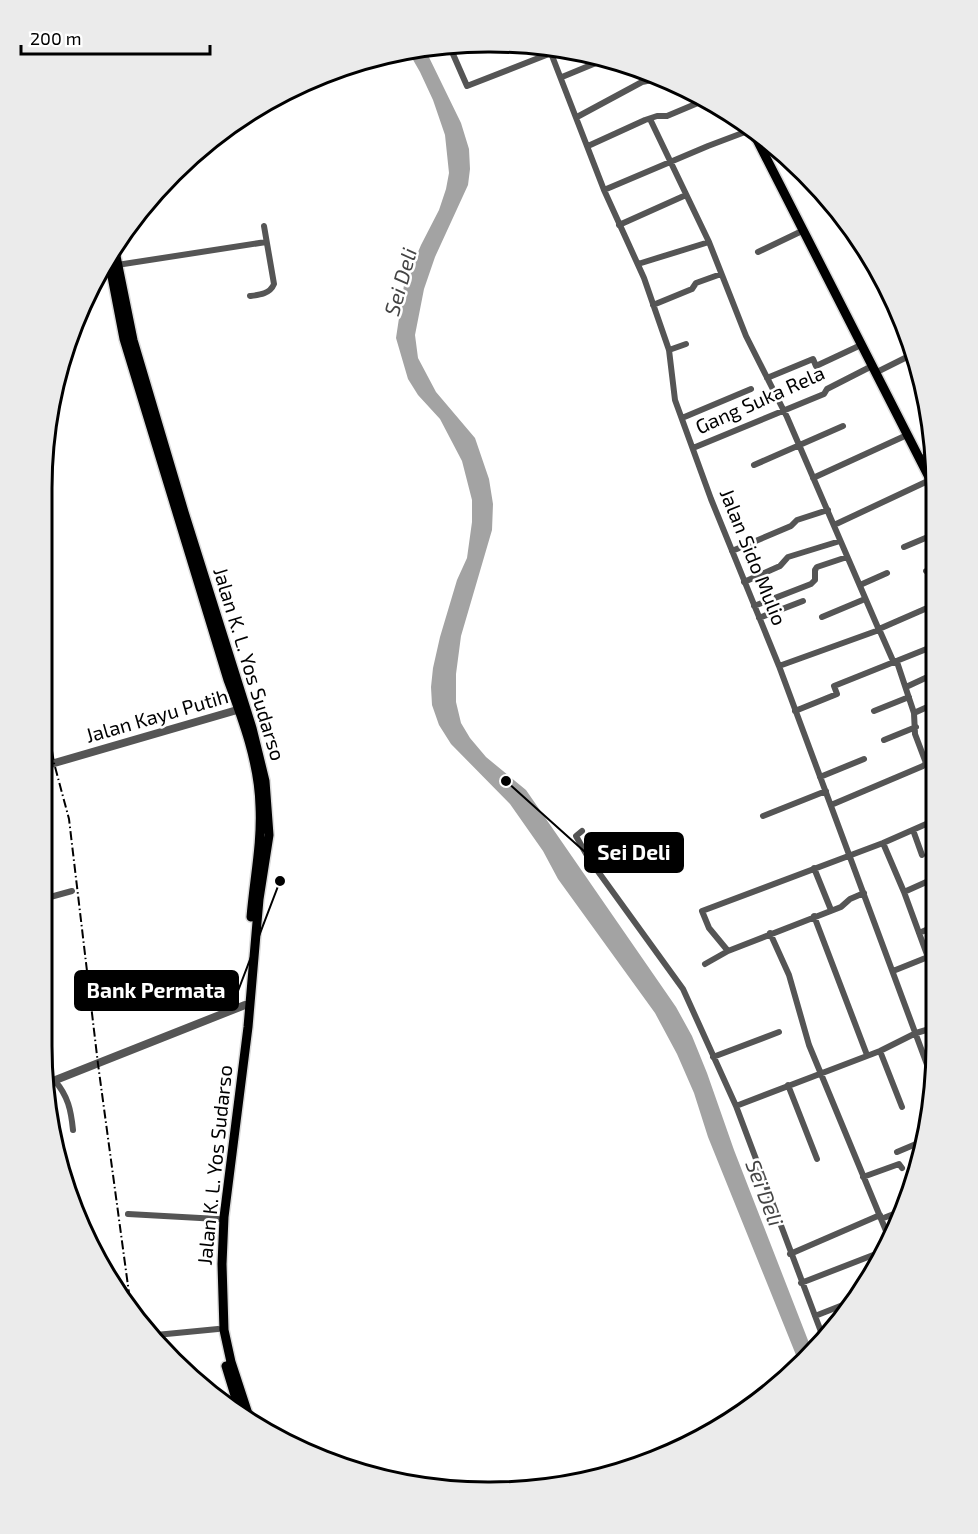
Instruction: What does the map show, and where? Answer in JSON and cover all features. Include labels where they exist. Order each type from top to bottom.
[{"type":"main road","points":[[761,148],[925,470]]},
{"type":"main road","name":"Jalan K. L. Yos Sudarso","points":[[114,267],[124,339],[228,680],[243,708],[260,805],[248,1005],[224,1217],[222,1303],[228,1348],[246,1408]]},
{"type":"main road","name":"Jalan K. L. Yos Sudarso","points":[[237,1401],[218,1329],[218,1219],[248,1005]]},
{"type":"street","points":[[453,54],[467,86],[540,55]]},
{"type":"street","name":"Jalan Sido Mulio","points":[[553,57],[604,190],[638,264],[669,350],[675,400],[744,582],[779,666],[925,1060]]},
{"type":"street","points":[[562,77],[592,65]]},
{"type":"street","points":[[577,117],[644,82]]},
{"type":"street","points":[[588,146],[650,118],[667,116],[694,104]]},
{"type":"street","points":[[650,118],[710,242],[746,336],[784,412],[828,510],[865,599],[906,687],[914,713],[915,734],[926,762],[923,766],[831,804]]},
{"type":"street","points":[[604,190],[742,133]]},
{"type":"street","points":[[619,225],[686,195]]},
{"type":"street","points":[[250,297],[272,289],[274,284],[264,226]]},
{"type":"street","points":[[758,252],[802,231]]},
{"type":"street","points":[[116,263],[266,242]]},
{"type":"street","points":[[638,264],[710,242]]},
{"type":"street","points":[[653,305],[692,289],[696,283],[721,274]]},
{"type":"street","points":[[669,350],[686,344]]},
{"type":"street","points":[[767,378],[813,358],[816,366],[861,345]]},
{"type":"street","name":"Gang Suka Rela","points":[[693,448],[784,412],[824,394],[828,389],[905,358]]},
{"type":"street","points":[[682,418],[752,389]]},
{"type":"street","points":[[754,465],[843,426]]},
{"type":"street","points":[[813,478],[907,435]]},
{"type":"street","points":[[920,459],[925,457]]},
{"type":"street","points":[[834,525],[926,482]]},
{"type":"street","points":[[732,551],[791,526],[797,520],[828,510]]},
{"type":"street","points":[[904,547],[926,538]]},
{"type":"street","points":[[744,582],[780,566],[788,557],[840,541]]},
{"type":"street","points":[[754,606],[811,584],[815,580],[817,567],[847,556]]},
{"type":"street","points":[[860,585],[887,573]]},
{"type":"street","points":[[822,617],[865,599]]},
{"type":"street","points":[[759,618],[803,601]]},
{"type":"street","points":[[779,666],[879,630],[926,609]]},
{"type":"street","points":[[795,711],[837,694],[834,686],[926,649]]},
{"type":"street","points":[[906,687],[926,678]]},
{"type":"street","points":[[874,711],[909,697]]},
{"type":"street","name":"Jalan Kayu Putih","points":[[52,764],[243,708]]},
{"type":"street","points":[[914,713],[926,708]]},
{"type":"street","points":[[884,740],[916,727]]},
{"type":"street","points":[[820,777],[864,759]]},
{"type":"street","points":[[763,816],[826,791]]},
{"type":"street","points":[[728,951],[709,928],[702,911],[850,856],[926,825]]},
{"type":"street","points":[[913,830],[922,855]]},
{"type":"street","points":[[582,831],[576,835],[578,840],[683,989],[736,1106],[820,1329]]},
{"type":"street","points":[[883,843],[926,946]]},
{"type":"street","points":[[814,868],[831,910]]},
{"type":"street","points":[[904,892],[926,882]]},
{"type":"street","points":[[52,897],[72,891]]},
{"type":"street","points":[[705,964],[728,951],[770,933],[844,906],[850,899],[864,893]]},
{"type":"street","points":[[814,916],[867,1055]]},
{"type":"street","points":[[919,933],[926,930]]},
{"type":"street","points":[[770,933],[789,975],[809,1045],[885,1228]]},
{"type":"street","points":[[893,971],[926,958]]},
{"type":"street","points":[[54,1081],[248,1005]]},
{"type":"street","points":[[736,1106],[880,1051],[926,1030]]},
{"type":"street","points":[[713,1057],[779,1032]]},
{"type":"street","points":[[880,1051],[902,1107]]},
{"type":"street","points":[[54,1084],[64,1091],[71,1107],[73,1130]]},
{"type":"street","points":[[788,1085],[817,1159]]},
{"type":"street","points":[[897,1152],[914,1144]]},
{"type":"street","points":[[863,1177],[899,1164],[902,1168]]},
{"type":"street","points":[[128,1214],[218,1219]]},
{"type":"street","points":[[790,1254],[891,1214]]},
{"type":"street","points":[[801,1282],[871,1256]]},
{"type":"street","points":[[815,1316],[839,1306]]},
{"type":"street","points":[[162,1334],[218,1329]]},
{"type":"shaded area","points":[[429,57],[461,123],[469,149],[470,169],[468,185],[435,257],[424,289],[415,335],[418,358],[436,392],[475,438],[489,479],[493,504],[492,530],[461,636],[456,674],[456,702],[461,723],[486,757],[526,790],[676,1007],[692,1036],[809,1342],[796,1356],[708,1137],[694,1093],[677,1054],[655,1013],[558,879],[543,851],[510,804],[451,744],[439,725],[432,705],[433,668],[440,637],[457,580],[467,558],[472,522],[472,500],[462,461],[440,419],[418,395],[408,379],[396,338],[404,285],[439,210],[449,173],[445,135],[413,59]]},
{"type":"railway","points":[[52,751],[69,819],[98,1064],[129,1292]]},
{"type":"place","name":"Sei Deli","points":[[506,781]]},
{"type":"place","name":"Bank Permata","points":[[280,881]]}]
